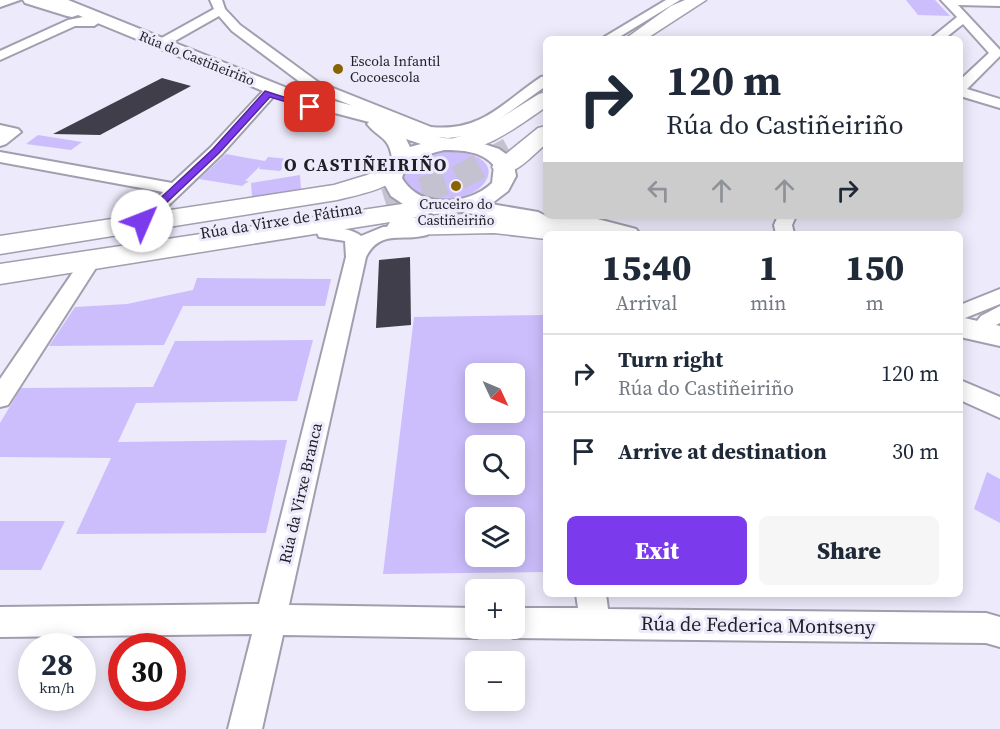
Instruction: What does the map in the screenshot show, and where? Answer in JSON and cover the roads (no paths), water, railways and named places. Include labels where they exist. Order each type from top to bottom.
[{"type":"highway","points":[[638,36],[677,10],[705,2]]},
{"type":"highway","points":[[652,36],[705,2]]},
{"type":"highway","points":[[665,36],[705,2]]},
{"type":"highway","points":[[457,140],[478,139],[500,128],[543,100]]},
{"type":"highway","points":[[504,163],[543,114]]},
{"type":"highway","points":[[504,163],[543,127]]},
{"type":"highway","points":[[504,163],[543,135]]},
{"type":"highway","points":[[0,244],[337,192],[376,180],[389,181]]},
{"type":"highway","name":"Rúa da Virxe de Fátima","points":[[0,255],[283,211],[389,181]]},
{"type":"highway","name":"Rúa da Virxe de Fátima","points":[[0,264],[286,222],[389,181]]},
{"type":"highway","points":[[0,274],[227,240],[429,206]]},
{"type":"highway","points":[[227,240],[393,227],[488,225],[559,231]]},
{"type":"main road","points":[[13,0],[25,0]]},
{"type":"main road","name":"Rúa do Castiñeiriño","points":[[30,0],[74,19],[94,22],[120,33],[161,42],[268,93],[295,103],[376,124],[390,132],[398,141],[389,181],[391,178],[395,190],[408,200],[429,206],[478,202],[490,196],[504,163]]},
{"type":"main road","name":"Rúa do Castiñeiriño","points":[[55,0],[291,96],[372,116],[416,137],[457,140],[488,152],[504,163],[516,193],[543,210]]},
{"type":"main road","points":[[389,181],[425,147],[457,140]]},
{"type":"main road","name":"Rúa do Castiñeiriño","points":[[462,205],[538,219],[574,231]]},
{"type":"main road","points":[[571,219],[617,231]]},
{"type":"main road","points":[[963,315],[997,323]]},
{"type":"main road","points":[[963,327],[997,323]]},
{"type":"street","points":[[0,4],[13,0]]},
{"type":"street","points":[[612,36],[674,0]]},
{"type":"street","points":[[948,0],[1000,2]]},
{"type":"street","points":[[948,0],[996,53],[995,60],[963,87]]},
{"type":"street","points":[[161,42],[218,5]]},
{"type":"street","name":"Rúa do Castiñeiriño","points":[[218,5],[236,28],[313,85],[336,96],[457,140]]},
{"type":"street","points":[[940,36],[963,18]]},
{"type":"street","points":[[0,56],[74,19]]},
{"type":"street","points":[[457,140],[489,122],[524,93],[543,82]]},
{"type":"street","points":[[963,91],[1000,104]]},
{"type":"street","points":[[142,221],[216,151],[268,93]]},
{"type":"street","points":[[0,130],[13,132],[0,141]]},
{"type":"street","points":[[504,163],[514,166],[543,143]]},
{"type":"street","points":[[0,157],[176,189]]},
{"type":"street","name":"Rúa da Virxe Branca","points":[[245,729],[356,257],[361,245],[371,236],[383,233],[468,230],[488,225]]},
{"type":"street","points":[[326,233],[350,236],[356,241],[356,257]]},
{"type":"street","points":[[0,398],[91,260]]},
{"type":"street","points":[[963,313],[1000,296]]},
{"type":"street","points":[[963,390],[1000,408]]},
{"type":"street","name":"Rúa de Federica Montseny","points":[[525,621],[593,609],[974,628],[1000,632]]},
{"type":"street","points":[[0,622],[270,620],[465,623]]},
{"type":"tunnel","points":[[385,201],[456,179],[509,150]]},
{"type":"place","name":"Escola Infantil Cocoescola","points":[[338,69]]},
{"type":"place","name":"Cruceiro do Castiñeiriño","points":[[456,186]]},
{"type":"district","name":"O CASTIÑEIRIÑO","points":[[366,165]]}]
